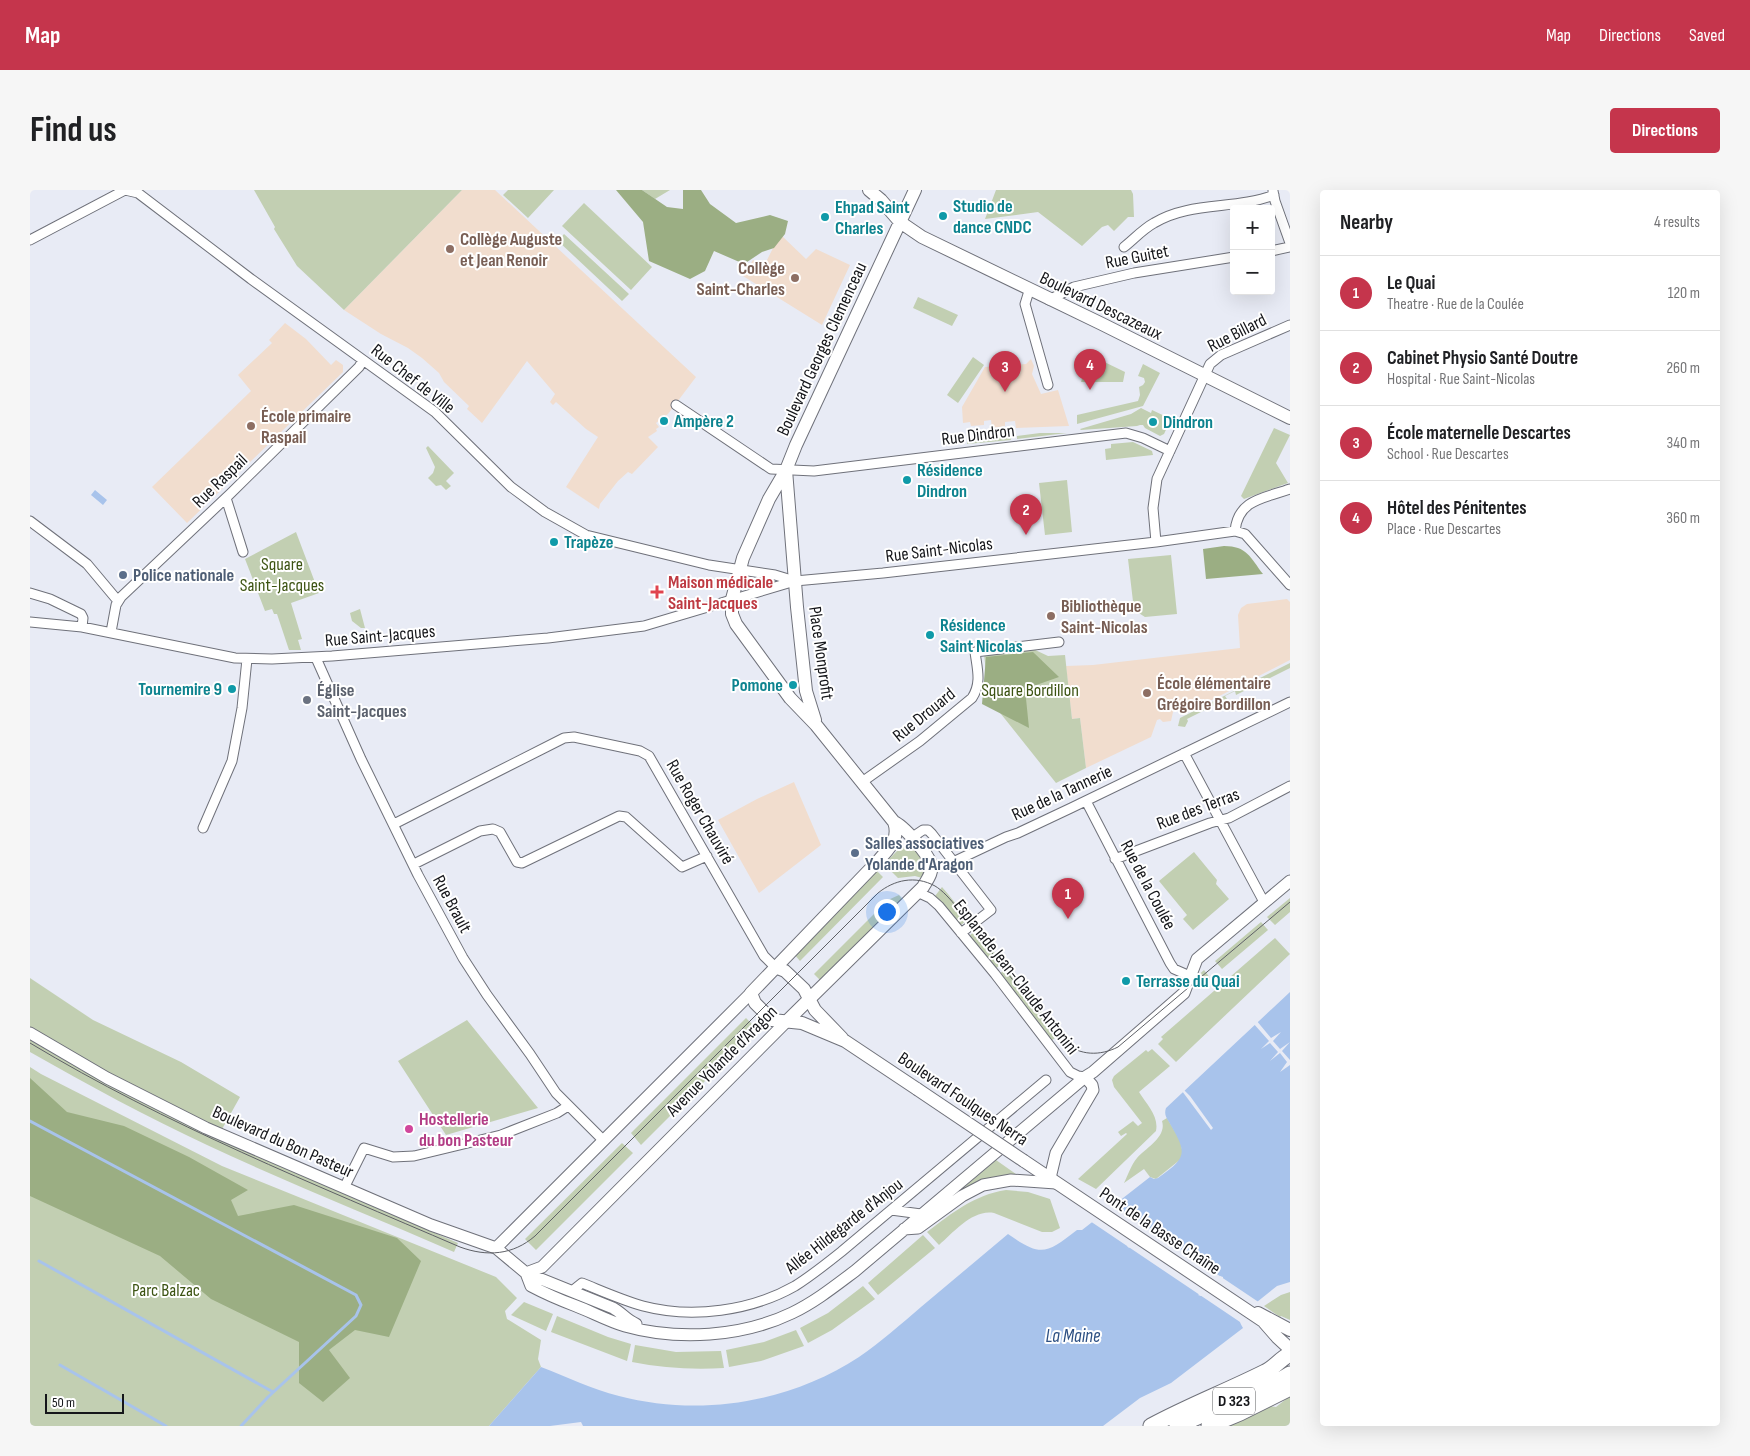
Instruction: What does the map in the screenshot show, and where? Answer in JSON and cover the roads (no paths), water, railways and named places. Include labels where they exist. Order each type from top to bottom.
[{"type":"highway","points":[[1151,1426],[1181,1410],[1266,1372],[1289,1350]]},
{"type":"highway","name":"D 323","points":[[1177,1426],[1275,1383],[1290,1374]]},
{"type":"highway","name":"D 323","points":[[1209,1426],[1290,1388]]},
{"type":"main road","name":"Boulevard Descazeaux","points":[[869,190],[881,200],[900,222],[922,237],[1290,418]]},
{"type":"main road","name":"Boulevard Georges Clemenceau","points":[[786,470],[915,190]]},
{"type":"main road","name":"Place Monprofit","points":[[786,470],[769,499],[743,558],[731,607],[736,623],[790,698],[816,725]]},
{"type":"main road","name":"Place Monprofit","points":[[786,470],[806,691],[816,725]]},
{"type":"main road","points":[[816,725],[894,822],[896,837],[892,845]]},
{"type":"main road","points":[[892,845],[912,839],[899,824],[894,822]]},
{"type":"main road","name":"Avenue Yolande d’Aragon","points":[[787,1021],[920,893],[929,877],[931,864],[926,854],[912,839]]},
{"type":"main road","name":"Avenue Yolande d’Aragon","points":[[751,993],[842,900],[892,845]]},
{"type":"main road","points":[[775,967],[785,971],[804,989],[810,998]]},
{"type":"main road","points":[[751,993],[755,1003],[772,1020],[787,1021]]},
{"type":"main road","name":"Boulevard Foulques Nerra","points":[[810,998],[815,1010],[845,1041]]},
{"type":"main road","name":"Boulevard Foulques Nerra","points":[[787,1021],[802,1023],[845,1041],[1056,1182]]},
{"type":"main road","name":"Pont de la Basse Chaîne","points":[[1056,1182],[1263,1321],[1289,1350]]},
{"type":"main road","name":"Pont de la Basse Chaîne","points":[[1240,1306],[1265,1316],[1290,1330]]},
{"type":"street","points":[[30,240],[125,190],[140,192]]},
{"type":"street","name":"Rue Chef de Ville","points":[[140,192],[229,263],[435,412],[496,474],[529,501],[579,532],[709,565],[739,570]]},
{"type":"street","points":[[1124,247],[1151,225],[1168,216],[1182,211],[1249,202],[1273,192],[1290,243]]},
{"type":"street","points":[[1275,250],[1290,247]]},
{"type":"street","name":"Rue Guitet","points":[[1049,300],[1074,287],[1134,273],[1230,258]]},
{"type":"street","points":[[1030,290],[1025,300],[1025,308],[1048,385]]},
{"type":"street","name":"Rue Billard","points":[[1156,542],[1154,495],[1157,479],[1210,364],[1221,355],[1290,325]]},
{"type":"street","name":"Rue Raspail","points":[[118,601],[313,413],[363,360]]},
{"type":"street","name":"Rue Dindron","points":[[676,405],[744,449],[768,467],[786,470],[814,471],[1126,433],[1143,438],[1170,451]]},
{"type":"street","points":[[1290,489],[1248,504],[1238,515],[1235,531],[1245,534],[1290,585]]},
{"type":"street","points":[[226,498],[243,552]]},
{"type":"street","points":[[30,521],[87,564],[118,601],[111,632]]},
{"type":"street","name":"Rue Saint-Nicolas","points":[[795,581],[1156,542],[1235,531]]},
{"type":"street","points":[[739,570],[775,575],[795,581]]},
{"type":"street","points":[[732,600],[795,581]]},
{"type":"street","points":[[30,593],[79,612],[82,616],[82,627]]},
{"type":"street","name":"Rue Saint-Jacques","points":[[30,622],[111,632],[235,658],[316,658],[548,638],[644,626],[732,600]]},
{"type":"street","name":"Rue Drouard","points":[[862,782],[920,741],[972,698],[977,691],[978,682],[975,652],[1059,642]]},
{"type":"street","name":"Rue Brault","points":[[316,658],[361,758],[434,907],[474,977],[556,1093],[603,1140]]},
{"type":"street","points":[[203,828],[232,761],[242,708],[248,659]]},
{"type":"street","name":"Rue de la Tannerie","points":[[954,862],[1006,836],[1018,833],[1086,801],[1290,702]]},
{"type":"street","name":"Rue Roger Chauviré","points":[[394,824],[564,738],[574,737],[632,748],[649,756],[764,956],[775,967]]},
{"type":"street","points":[[1184,754],[1264,902]]},
{"type":"street","name":"Rue des Terras","points":[[1115,859],[1229,818],[1290,786]]},
{"type":"street","name":"Rue de la Coulée","points":[[1086,801],[1170,963],[1174,969],[1190,976]]},
{"type":"street","points":[[414,864],[480,831],[489,829],[500,832],[514,859],[522,863],[619,816],[626,817],[682,867],[707,856]]},
{"type":"street","points":[[912,839],[923,830],[928,830],[991,910],[961,933]]},
{"type":"street","name":"Boulevard du Bon Pasteur","points":[[526,1272],[531,1286],[551,1297],[624,1325],[654,1332],[680,1334],[722,1332],[756,1326],[792,1313],[855,1271],[1093,1072],[1184,993],[1197,960],[1290,881]]},
{"type":"street","name":"Esplanade Jean-Claude Antonini","points":[[920,893],[939,906],[1070,1072],[1085,1077]]},
{"type":"street","name":"Avenue Yolande d’Aragon","points":[[496,1248],[751,993]]},
{"type":"street","name":"Avenue Yolande d’Aragon","points":[[526,1272],[542,1267],[787,1021]]},
{"type":"street","name":"Boulevard du Bon Pasteur","points":[[30,1033],[107,1078],[172,1111],[431,1225],[496,1248],[526,1272],[613,1308],[628,1321],[654,1332]]},
{"type":"street","points":[[904,1229],[918,1228],[962,1196],[983,1185],[1011,1180],[1056,1182],[1056,1153],[1093,1090],[1092,1085],[1085,1077]]},
{"type":"street","name":"Allée Hildegarde d'Anjou","points":[[572,1291],[582,1283],[644,1306],[670,1310],[711,1311],[742,1306],[782,1292],[804,1280],[841,1252],[1046,1080]]},
{"type":"street","points":[[344,1188],[364,1148],[393,1158],[414,1156],[501,1135],[557,1113],[568,1106]]},
{"type":"street","points":[[891,1210],[921,1214]]},
{"type":"water","points":[[95,490],[107,500],[103,505],[91,495]]},
{"type":"water","name":"La Maine","points":[[1290,992],[1290,1282],[1277,1286],[1242,1314],[1240,1321],[1243,1328],[1171,1383],[1140,1398],[1103,1426],[583,1426],[581,1422],[550,1426],[489,1426],[541,1367],[619,1396],[681,1405],[743,1402],[774,1395],[832,1373],[859,1357],[883,1339],[1008,1234],[1036,1249],[1050,1248],[1077,1230],[1082,1230],[1150,1177],[1158,1178],[1168,1171],[1175,1165],[1182,1154],[1179,1141],[1166,1117],[1166,1108]],"holes":[[[1150,1228],[1153,1231],[1129,1248],[1127,1246]],[[1220,1276],[1223,1279],[1201,1296],[1198,1295]]]},
{"type":"waterway","points":[[30,1121],[356,1295],[361,1305],[356,1316],[268,1397],[241,1426]]},
{"type":"waterway","points":[[39,1261],[273,1392]]},
{"type":"waterway","points":[[60,1365],[166,1426]]},
{"type":"tram line","points":[[30,1043],[134,1101],[241,1152],[460,1247],[480,1252],[499,1252],[518,1247],[535,1236],[878,893],[891,885],[905,880],[920,881],[935,886],[946,895],[1064,1042],[1077,1050],[1090,1053],[1104,1052],[1118,1047],[1290,902]]},
{"type":"place","name":"Studio de dance CNDC","points":[[943,216]]},
{"type":"place","name":"Ehpad Saint Charles","points":[[825,217]]},
{"type":"place","name":"Collège Auguste et Jean Renoir","points":[[450,249]]},
{"type":"place","name":"Collège Saint-Charles","points":[[795,278]]},
{"type":"place","name":"Hôtel des Pénitentes","points":[[1090,390]]},
{"type":"place","name":"École maternelle Descartes","points":[[1005,392]]},
{"type":"place","name":"Ampère 2","points":[[664,421]]},
{"type":"place","name":"Dindron","points":[[1153,422]]},
{"type":"place","name":"École primaire Raspail","points":[[251,426]]},
{"type":"place","name":"Résidence Dindron","points":[[907,480]]},
{"type":"place","name":"Cabinet Physio Santé Doutre","points":[[1026,535]]},
{"type":"place","name":"Trapèze","points":[[554,542]]},
{"type":"place","name":"Police nationale","points":[[123,575]]},
{"type":"place","name":"Maison médicale Saint-Jacques","points":[[657,592]]},
{"type":"place","name":"Bibliothèque Saint-Nicolas","points":[[1051,616]]},
{"type":"place","name":"Résidence Saint Nicolas","points":[[930,635]]},
{"type":"place","name":"Pomone","points":[[793,685]]},
{"type":"place","name":"Tournemire 9","points":[[232,689]]},
{"type":"place","name":"École élémentaire Grégoire Bordillon","points":[[1147,693]]},
{"type":"place","name":"Église Saint-Jacques","points":[[307,700]]},
{"type":"place","name":"Salles associatives Yolande d'Aragon","points":[[855,853]]},
{"type":"place","name":"Le Quai","points":[[1068,919]]},
{"type":"place","name":"Terrasse du Quai","points":[[1126,981]]},
{"type":"place","name":"Hostellerie du bon Pasteur","points":[[409,1129]]},
{"type":"park label","name":"Square Saint-Jacques","points":[[282,574]]},
{"type":"park label","name":"Square Bordillon","points":[[1030,690]]},
{"type":"park label","name":"Parc Balzac","points":[[166,1290]]}]
